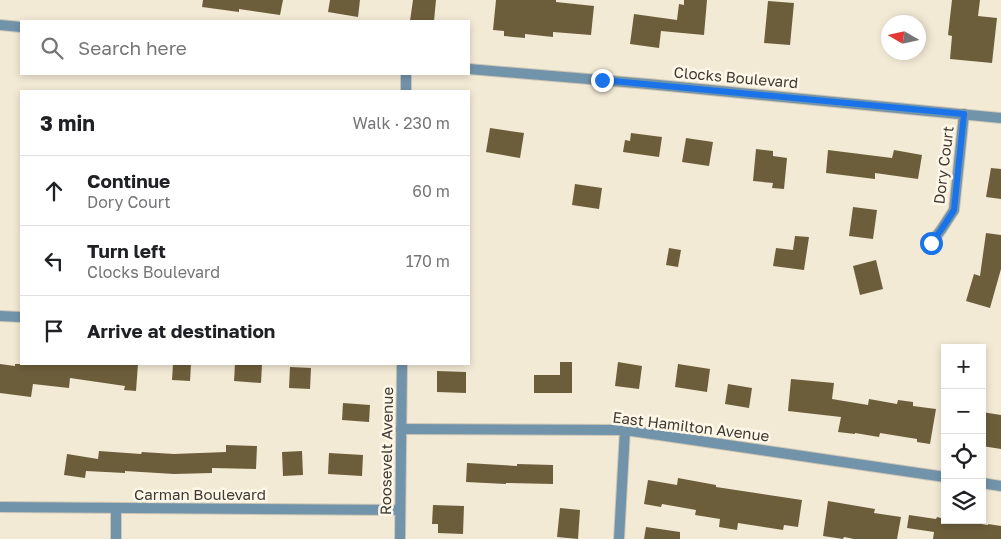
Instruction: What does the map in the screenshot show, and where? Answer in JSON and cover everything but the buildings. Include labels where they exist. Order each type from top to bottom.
[{"type":"street","points":[[0,25],[20,27]]},
{"type":"street","name":"Clocks Boulevard","points":[[470,69],[1001,118]]},
{"type":"street","points":[[406,75],[406,90]]},
{"type":"street","name":"Dory Court","points":[[931,243],[954,210],[964,114]]},
{"type":"street","points":[[0,316],[20,317]]},
{"type":"street","name":"Roosevelt Avenue","points":[[400,539],[402,365]]},
{"type":"street","name":"East Hamilton Avenue","points":[[402,429],[625,430],[941,477]]},
{"type":"street","points":[[619,539],[625,430]]},
{"type":"street","points":[[986,484],[1001,486]]},
{"type":"street","name":"Carman Boulevard","points":[[0,507],[400,510]]},
{"type":"street","points":[[116,508],[116,539]]},
{"type":"route","points":[[602,80],[964,114],[954,210],[931,243]]}]
